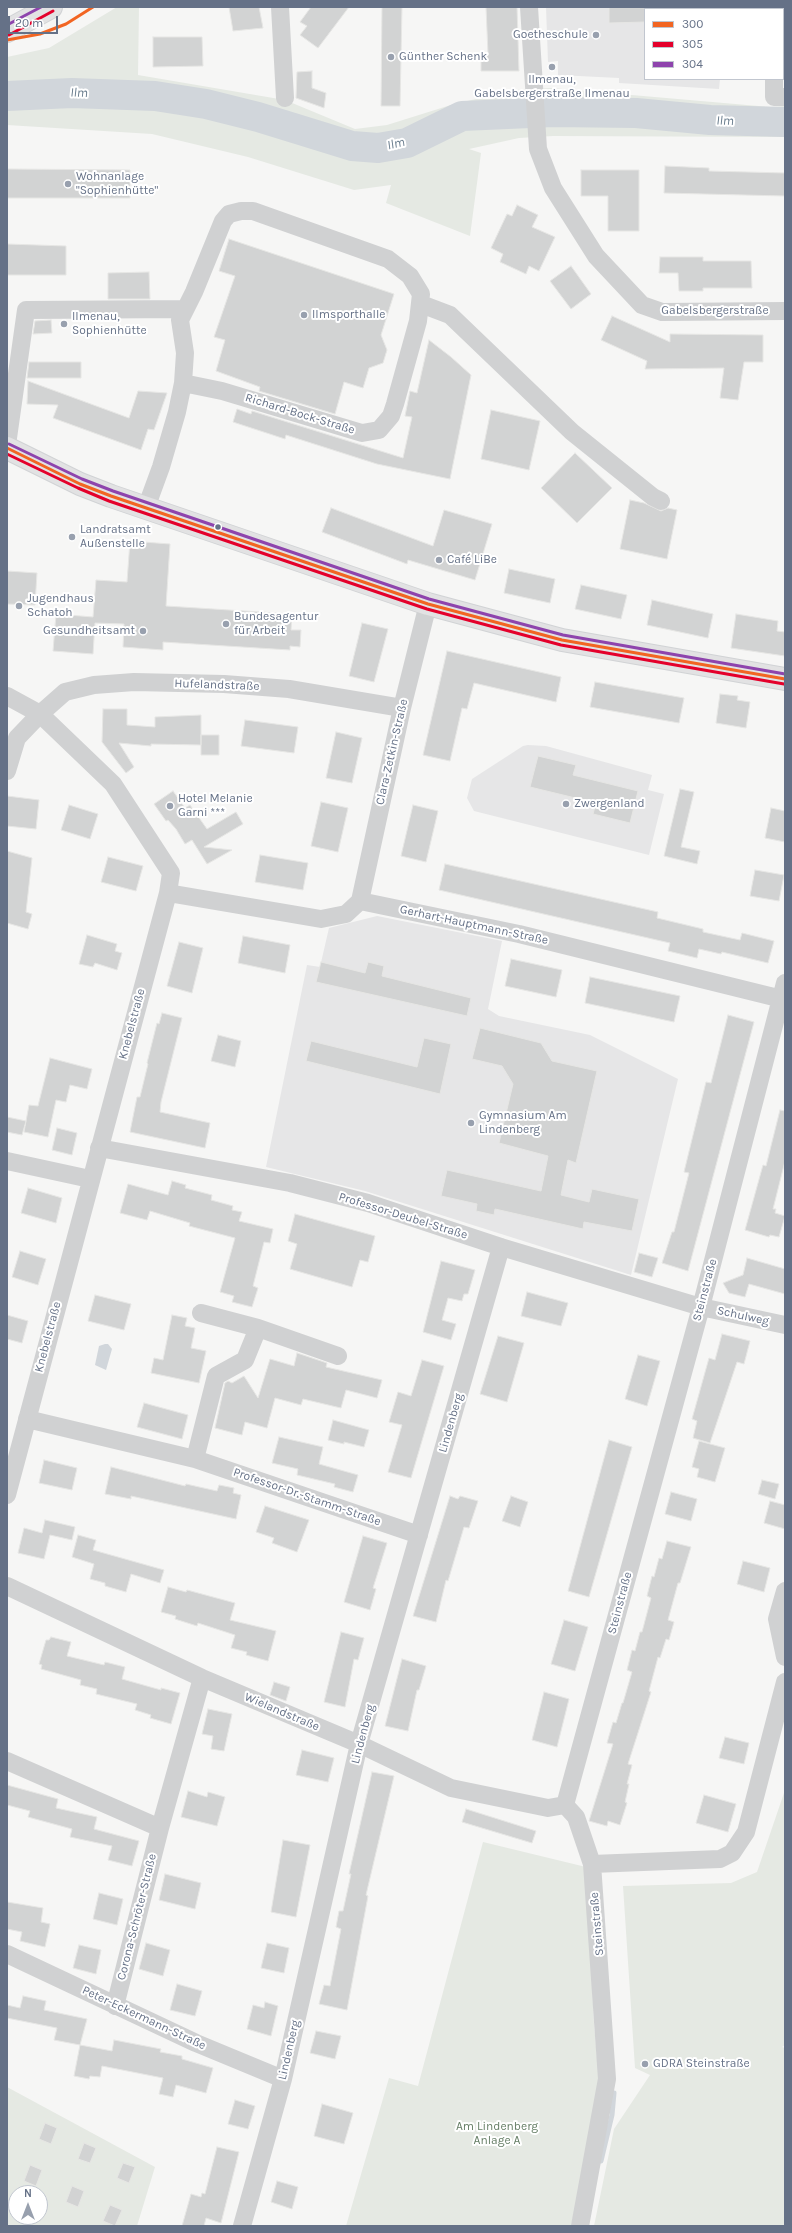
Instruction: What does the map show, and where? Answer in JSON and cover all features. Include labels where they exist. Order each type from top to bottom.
[{"type":"street","points":[[7,31],[51,7]]},
{"type":"street","points":[[280,7],[285,98]]},
{"type":"street","name":"Gabelsbergerstraße","points":[[530,7],[536,138],[553,188],[592,250],[642,306],[662,312],[785,311]]},
{"type":"street","points":[[774,80],[780,97]]},
{"type":"street","name":"Richard-Bock-Straße","points":[[146,508],[161,467],[177,412],[183,383],[185,353],[180,320],[184,309],[194,292],[223,221],[229,214],[241,210],[253,211],[388,259],[410,276],[421,294],[418,321],[395,404],[391,416],[379,430],[362,433],[222,391],[183,383]]},
{"type":"street","points":[[421,304],[450,315],[572,432],[647,493],[661,501]]},
{"type":"street","points":[[7,445],[26,310],[184,309]]},
{"type":"street","points":[[7,448],[80,484],[428,604],[562,640],[785,678]]},
{"type":"street","name":"Clara-Zetkin-Straße","points":[[360,901],[402,708],[428,604]]},
{"type":"street","name":"Hufelandstraße","points":[[7,771],[17,738],[40,714],[65,692],[94,685],[134,682],[224,684],[290,689],[402,708]]},
{"type":"street","name":"Knebelstraße","points":[[7,696],[40,714],[113,784],[171,873],[168,893],[90,1179],[7,1495]]},
{"type":"street","points":[[168,893],[321,920],[346,914],[360,901]]},
{"type":"street","name":"Gerhart-Hauptmann-Straße","points":[[360,901],[783,991]]},
{"type":"street","name":"Steinstraße","points":[[580,2226],[607,2079],[592,1864],[576,1816],[565,1805],[701,1307],[783,991]]},
{"type":"street","name":"Professor-Deubel-Straße","points":[[99,1148],[290,1183],[368,1203],[502,1247],[701,1307]]},
{"type":"street","points":[[7,1161],[90,1179]]},
{"type":"street","name":"Lindenberg","points":[[242,2226],[283,2079],[359,1744],[502,1247]]},
{"type":"street","name":"Schulweg","points":[[701,1307],[785,1325]]},
{"type":"street","points":[[201,1313],[258,1328],[338,1356]]},
{"type":"street","points":[[195,1459],[216,1376],[245,1360],[258,1328]]},
{"type":"street","name":"Professor-Dr.-Stamm-Straße","points":[[27,1419],[195,1459],[419,1535]]},
{"type":"street","name":"Wielandstraße","points":[[7,1586],[202,1678],[359,1744],[451,1788],[548,1808],[565,1805]]},
{"type":"street","points":[[785,1591],[777,1619],[785,1657]]},
{"type":"street","name":"Corona-Schröter-Straße","points":[[115,2006],[160,1828],[202,1678]]},
{"type":"street","points":[[592,1864],[720,1859],[732,1853],[746,1832],[785,1682]]},
{"type":"street","points":[[7,1760],[160,1828]]},
{"type":"street","name":"Peter-Eckermann-Straße","points":[[7,1954],[115,2006],[283,2079]]},
{"type":"shaded area","name":"Goetheschule","points":[[546,7],[721,7],[644,8],[644,80],[720,80],[719,89],[619,83],[619,78],[558,75],[558,61],[548,62]]},
{"type":"shaded area","name":"Zwergenland","points":[[523,746],[546,746],[652,775],[648,790],[664,794],[649,855],[474,811],[467,798],[472,779]]},
{"type":"shaded area","name":"Gymnasium Am Lindenberg","points":[[377,916],[502,941],[488,1009],[499,1016],[590,1035],[678,1079],[631,1275],[365,1191],[266,1167],[307,965],[320,967],[329,928]]},
{"type":"shaded area","points":[[108,1344],[112,1349],[106,1370],[95,1365],[99,1346]]},
{"type":"green space","points":[[117,7],[139,7],[138,75],[285,100],[355,129],[387,125],[454,104],[516,90],[551,88],[770,107],[785,106],[785,137],[553,136],[519,138],[469,149],[481,153],[470,236],[386,203],[391,185],[354,190],[248,157],[152,134],[7,125],[7,57],[49,48]]},
{"type":"green space","points":[[785,1790],[785,2045],[782,2047],[785,2048],[785,2226],[594,2226],[614,2129],[650,2075],[635,2068],[623,1886],[731,1883],[757,1872]]},
{"type":"green space","name":"Am Lindenberg Anlage A","points":[[483,1842],[586,1867],[594,2024],[600,2092],[571,2226],[346,2226],[389,2078],[418,2086]]},
{"type":"green space","points":[[7,2087],[155,2167],[137,2226],[7,2226]]},
{"type":"building","points":[[229,7],[259,7],[263,28],[233,31]]},
{"type":"building","points":[[311,7],[349,7],[318,48],[300,35],[307,26],[300,22]]},
{"type":"building","name":"Günther Schenk","points":[[382,7],[402,7],[400,106],[381,106]]},
{"type":"building","points":[[486,7],[517,7],[519,71],[481,71],[481,54],[488,54]]},
{"type":"building","points":[[609,7],[645,7],[644,22],[609,23]]},
{"type":"building","points":[[153,37],[202,37],[203,66],[153,67]]},
{"type":"building","points":[[312,71],[312,88],[326,93],[324,108],[296,98],[297,72]]},
{"type":"building","points":[[665,166],[709,168],[709,171],[785,173],[785,196],[664,193]]},
{"type":"building","name":"Wohnanlage \"Sophienhütte\"","points":[[7,169],[130,170],[130,198],[7,198]]},
{"type":"building","points":[[581,170],[639,170],[639,231],[608,231],[608,196],[581,196]]},
{"type":"building","points":[[517,205],[538,215],[532,227],[555,237],[539,271],[529,266],[526,274],[500,262],[503,254],[491,248],[507,214],[512,216]]},
{"type":"building","name":"Ilmsporthalle","points":[[229,239],[394,294],[381,335],[387,350],[383,363],[369,368],[363,388],[344,382],[335,414],[259,391],[260,387],[216,371],[225,340],[214,337],[235,276],[219,271]]},
{"type":"building","points":[[7,244],[66,246],[66,275],[7,275]]},
{"type":"building","points":[[660,257],[703,257],[703,261],[751,261],[752,288],[703,288],[703,291],[679,291],[678,273],[659,273]]},
{"type":"building","points":[[571,266],[591,294],[571,309],[550,281]]},
{"type":"building","points":[[149,272],[150,299],[108,299],[108,273]]},
{"type":"building","points":[[612,316],[670,342],[670,334],[763,335],[763,362],[744,362],[738,400],[720,398],[724,368],[645,369],[647,361],[601,340]]},
{"type":"building","points":[[51,320],[52,333],[33,334],[35,321]]},
{"type":"building","points":[[429,340],[471,375],[450,479],[377,464],[286,435],[285,439],[233,422],[237,409],[251,414],[252,411],[403,458],[412,417],[405,416],[410,391],[417,393]]},
{"type":"building","points":[[29,362],[81,362],[81,378],[27,378]]},
{"type":"building","points":[[28,381],[129,418],[138,391],[167,393],[154,430],[148,429],[141,450],[53,418],[58,405],[27,404]]},
{"type":"building","points":[[491,410],[540,421],[529,470],[481,459]]},
{"type":"building","points":[[575,453],[612,488],[577,523],[541,488]]},
{"type":"building","points":[[630,500],[644,503],[661,511],[668,508],[677,510],[667,559],[620,549]]},
{"type":"building","points":[[331,508],[433,546],[444,510],[492,524],[475,580],[408,560],[407,564],[322,532]]},
{"type":"building","points":[[130,541],[170,544],[166,606],[292,614],[291,630],[301,630],[300,647],[290,646],[290,650],[163,642],[163,650],[123,647],[124,624],[95,623],[93,654],[53,651],[56,614],[93,617],[96,580],[127,582]]},
{"type":"building","points":[[509,569],[555,579],[550,603],[504,593]]},
{"type":"building","points":[[7,571],[37,573],[35,605],[7,604]]},
{"type":"building","points":[[581,585],[627,595],[621,619],[575,609]]},
{"type":"building","points":[[652,600],[713,614],[708,638],[647,625]]},
{"type":"building","points":[[736,614],[778,621],[777,631],[785,632],[785,656],[731,648]]},
{"type":"building","points":[[362,623],[388,629],[374,682],[349,676]]},
{"type":"building","points":[[447,651],[561,677],[556,702],[474,683],[467,709],[462,708],[450,761],[423,755]]},
{"type":"building","points":[[595,682],[684,698],[679,723],[590,707]]},
{"type":"building","points":[[720,694],[738,696],[737,700],[750,702],[746,728],[716,723]]},
{"type":"building","points":[[103,709],[127,709],[127,725],[155,727],[155,717],[201,715],[201,745],[151,744],[151,746],[119,743],[134,767],[126,773],[102,742]]},
{"type":"building","points":[[245,720],[298,727],[294,753],[241,746]]},
{"type":"building","points":[[336,732],[362,738],[352,783],[326,778]]},
{"type":"building","points":[[201,735],[219,735],[219,755],[201,755]]},
{"type":"building","points":[[538,756],[576,765],[573,775],[638,791],[630,823],[593,814],[596,803],[530,787]]},
{"type":"building","points":[[680,789],[694,792],[681,847],[700,851],[697,864],[664,856]]},
{"type":"building","points":[[173,791],[185,808],[190,805],[207,829],[236,812],[243,824],[204,847],[232,850],[207,864],[192,840],[185,844],[176,829],[168,820],[166,821],[154,804]]},
{"type":"building","points":[[7,796],[39,800],[36,829],[7,826]]},
{"type":"building","points":[[321,802],[348,808],[338,852],[311,846]]},
{"type":"building","points":[[69,805],[98,814],[90,839],[61,830]]},
{"type":"building","points":[[413,805],[438,811],[426,862],[401,856]]},
{"type":"building","points":[[771,808],[785,811],[785,842],[765,838]]},
{"type":"building","points":[[7,851],[32,858],[26,912],[32,914],[28,929],[7,923]]},
{"type":"building","points":[[260,855],[308,863],[303,890],[255,882]]},
{"type":"building","points":[[108,857],[143,866],[136,891],[101,882]]},
{"type":"building","points":[[445,864],[658,912],[657,918],[703,929],[703,932],[740,940],[742,933],[774,941],[768,963],[722,952],[721,954],[699,949],[697,958],[668,951],[670,943],[439,890]]},
{"type":"building","points":[[755,870],[784,875],[779,901],[750,896]]},
{"type":"building","points":[[87,935],[117,944],[115,951],[122,953],[117,970],[95,963],[93,967],[79,964]]},
{"type":"building","points":[[243,936],[290,945],[285,973],[238,963]]},
{"type":"building","points":[[179,942],[203,948],[192,993],[167,986]]},
{"type":"building","points":[[511,959],[562,970],[556,997],[505,986]]},
{"type":"building","points":[[321,962],[365,973],[368,962],[384,966],[382,976],[471,998],[467,1016],[316,982]]},
{"type":"building","points":[[590,977],[680,996],[674,1022],[585,1003]]},
{"type":"building","points":[[162,1013],[182,1018],[161,1102],[160,1112],[210,1123],[205,1148],[130,1132],[137,1097],[140,1097],[157,1023],[159,1024]]},
{"type":"building","points":[[728,1015],[754,1022],[688,1271],[662,1263],[672,1232],[674,1232],[689,1173],[684,1172],[706,1082],[711,1083]]},
{"type":"building","points":[[480,1028],[541,1043],[552,1061],[597,1071],[576,1163],[568,1160],[561,1195],[589,1202],[592,1189],[639,1199],[632,1231],[584,1222],[583,1229],[495,1209],[494,1215],[476,1211],[477,1204],[441,1196],[447,1170],[541,1191],[548,1156],[499,1143],[513,1084],[502,1066],[472,1059]]},
{"type":"building","points":[[218,1035],[241,1041],[235,1067],[211,1061]]},
{"type":"building","points":[[424,1038],[451,1044],[440,1094],[306,1061],[311,1041],[417,1067]]},
{"type":"building","points":[[50,1058],[92,1069],[87,1089],[70,1085],[66,1102],[56,1100],[48,1137],[24,1132],[29,1105],[38,1106]]},
{"type":"building","points":[[780,1110],[785,1111],[785,1161],[773,1209],[776,1209],[775,1213],[785,1216],[779,1237],[770,1235],[769,1237],[745,1230],[763,1165],[766,1166]]},
{"type":"building","points":[[7,1117],[26,1121],[22,1135],[7,1132]]},
{"type":"building","points":[[57,1128],[77,1133],[72,1155],[52,1150]]},
{"type":"building","points":[[172,1181],[186,1185],[185,1188],[212,1195],[211,1200],[233,1206],[232,1210],[242,1212],[239,1221],[273,1229],[270,1243],[264,1242],[253,1286],[258,1288],[252,1307],[232,1302],[234,1296],[220,1292],[235,1238],[189,1226],[190,1223],[150,1211],[147,1220],[120,1213],[128,1184],[168,1195]]},
{"type":"building","points":[[28,1188],[62,1198],[56,1223],[21,1213]]},
{"type":"building","points":[[295,1214],[375,1236],[368,1262],[360,1260],[352,1287],[290,1269],[297,1244],[288,1241]]},
{"type":"building","points":[[20,1251],[46,1259],[38,1285],[12,1277]]},
{"type":"building","points":[[639,1253],[658,1258],[652,1277],[634,1272]]},
{"type":"building","points":[[747,1258],[785,1269],[785,1294],[749,1284],[745,1297],[729,1293],[723,1283],[743,1275]]},
{"type":"building","points":[[441,1261],[475,1270],[468,1294],[464,1294],[462,1301],[448,1298],[442,1320],[456,1324],[451,1340],[423,1332]]},
{"type":"building","points":[[527,1292],[568,1303],[561,1326],[521,1316]]},
{"type":"building","points":[[95,1295],[131,1304],[124,1330],[88,1321]]},
{"type":"building","points":[[7,1315],[28,1321],[22,1343],[7,1339]]},
{"type":"building","points":[[172,1315],[187,1318],[185,1326],[195,1328],[191,1348],[206,1351],[199,1383],[151,1373],[154,1358],[163,1360]]},
{"type":"building","points":[[722,1334],[750,1341],[744,1364],[737,1362],[710,1443],[693,1438],[697,1421],[692,1419],[709,1358],[715,1360]]},
{"type":"building","points":[[498,1336],[524,1343],[507,1402],[480,1394]]},
{"type":"building","points":[[297,1353],[327,1363],[326,1367],[382,1380],[377,1398],[346,1390],[341,1408],[303,1399],[301,1405],[275,1398],[267,1428],[245,1422],[242,1435],[215,1428],[225,1383],[228,1381],[232,1383],[244,1376],[258,1398],[270,1359],[294,1366]]},
{"type":"building","points":[[638,1355],[660,1361],[647,1406],[625,1399]]},
{"type":"building","points":[[422,1360],[444,1366],[411,1478],[388,1472],[402,1425],[389,1422],[398,1392],[411,1396]]},
{"type":"building","points":[[144,1403],[188,1415],[182,1439],[137,1427]]},
{"type":"building","points":[[333,1420],[369,1430],[364,1447],[328,1440]]},
{"type":"building","points":[[279,1437],[323,1447],[319,1464],[358,1475],[353,1492],[334,1487],[335,1484],[297,1475],[298,1469],[272,1463]]},
{"type":"building","points":[[609,1440],[632,1447],[589,1597],[568,1591]]},
{"type":"building","points":[[699,1441],[725,1448],[715,1482],[697,1477],[699,1469],[692,1467]]},
{"type":"building","points":[[44,1460],[77,1468],[72,1490],[39,1483]]},
{"type":"building","points":[[111,1467],[185,1486],[186,1484],[217,1491],[219,1485],[234,1488],[233,1493],[241,1495],[236,1519],[131,1496],[131,1499],[105,1494]]},
{"type":"building","points":[[762,1480],[779,1484],[775,1499],[758,1494]]},
{"type":"building","points":[[671,1492],[697,1499],[691,1521],[665,1514]]},
{"type":"building","points":[[450,1496],[458,1499],[460,1496],[478,1501],[469,1528],[464,1527],[448,1581],[446,1580],[436,1622],[413,1616]]},
{"type":"building","points":[[511,1496],[528,1502],[520,1527],[502,1521]]},
{"type":"building","points":[[770,1501],[785,1505],[785,1529],[764,1523]]},
{"type":"building","points":[[265,1506],[309,1520],[297,1552],[272,1543],[274,1538],[256,1532]]},
{"type":"building","points":[[45,1520],[75,1527],[72,1540],[50,1535],[44,1559],[18,1553],[24,1528],[42,1533]]},
{"type":"building","points":[[78,1535],[96,1540],[93,1550],[164,1570],[160,1583],[131,1574],[126,1592],[105,1586],[105,1583],[90,1579],[94,1564],[72,1557]]},
{"type":"building","points":[[363,1536],[387,1543],[373,1588],[376,1589],[370,1610],[344,1602]]},
{"type":"building","points":[[667,1541],[691,1547],[680,1583],[678,1583],[668,1620],[674,1622],[669,1640],[666,1639],[660,1658],[658,1657],[649,1691],[651,1692],[628,1764],[632,1765],[627,1784],[629,1784],[625,1802],[627,1803],[620,1825],[608,1821],[607,1826],[589,1821],[613,1744],[607,1743],[613,1722],[616,1723],[632,1672],[627,1670],[632,1650],[635,1651],[640,1632],[642,1632],[651,1598],[647,1596],[652,1576],[654,1577],[659,1558],[662,1559]]},
{"type":"building","points":[[743,1561],[770,1568],[764,1592],[737,1584]]},
{"type":"building","points":[[168,1587],[186,1592],[187,1590],[235,1603],[230,1620],[276,1631],[268,1661],[246,1655],[247,1652],[231,1648],[235,1635],[198,1623],[197,1626],[175,1619],[176,1616],[161,1612]]},
{"type":"building","points":[[564,1620],[588,1627],[575,1671],[551,1664]]},
{"type":"building","points":[[341,1632],[364,1638],[358,1660],[354,1659],[345,1707],[324,1702]]},
{"type":"building","points":[[51,1637],[71,1642],[67,1656],[104,1665],[105,1662],[125,1667],[122,1679],[161,1690],[161,1688],[180,1693],[171,1724],[150,1718],[151,1715],[135,1710],[137,1704],[96,1694],[97,1689],[80,1685],[81,1680],[41,1669],[42,1665],[39,1664],[46,1640],[49,1640]]},
{"type":"building","points":[[402,1659],[426,1666],[419,1690],[417,1690],[408,1731],[385,1726]]},
{"type":"building","points":[[274,1682],[290,1687],[286,1701],[270,1695]]},
{"type":"building","points":[[544,1692],[569,1699],[557,1747],[532,1740]]},
{"type":"building","points":[[208,1709],[232,1714],[224,1751],[211,1749],[213,1736],[202,1734]]},
{"type":"building","points":[[725,1737],[749,1743],[744,1764],[719,1758]]},
{"type":"building","points":[[302,1750],[334,1758],[328,1782],[296,1775]]},
{"type":"building","points":[[372,1772],[394,1776],[366,1895],[368,1896],[347,2010],[319,2004],[324,1985],[330,1986],[341,1929],[336,1927],[339,1911],[343,1911],[351,1874],[349,1874]]},
{"type":"building","points":[[7,1785],[58,1799],[56,1808],[97,1817],[94,1829],[139,1841],[132,1866],[108,1860],[112,1846],[70,1837],[72,1829],[28,1817],[30,1811],[7,1805]]},
{"type":"building","points":[[188,1791],[207,1797],[208,1792],[225,1797],[217,1826],[181,1817]]},
{"type":"building","points":[[704,1795],[736,1804],[728,1832],[696,1823]]},
{"type":"building","points":[[466,1809],[536,1831],[532,1843],[462,1822]]},
{"type":"building","points":[[283,1840],[310,1845],[296,1917],[271,1912]]},
{"type":"building","points":[[165,1874],[201,1883],[195,1909],[159,1900]]},
{"type":"building","points":[[99,1893],[123,1899],[117,1925],[93,1919]]},
{"type":"building","points":[[7,1902],[43,1908],[41,1922],[50,1924],[45,1947],[20,1941],[22,1932],[7,1929]]},
{"type":"building","points":[[146,1943],[170,1950],[163,1976],[139,1969]]},
{"type":"building","points":[[267,1943],[289,1948],[284,1973],[261,1968]]},
{"type":"building","points":[[79,1945],[101,1950],[96,1974],[73,1968]]},
{"type":"building","points":[[177,1984],[202,1991],[195,2016],[170,2010]]},
{"type":"building","points":[[23,1996],[46,2001],[44,2010],[87,2019],[80,2045],[54,2040],[57,2028],[7,2018],[7,2005],[20,2008]]},
{"type":"building","points":[[265,2002],[278,2006],[271,2036],[247,2029],[253,2005],[264,2008]]},
{"type":"building","points":[[316,2031],[341,2036],[335,2059],[310,2053]]},
{"type":"building","points":[[114,2040],[161,2049],[160,2052],[182,2056],[182,2059],[213,2068],[206,2093],[176,2085],[173,2097],[159,2094],[163,2078],[102,2066],[100,2077],[90,2076],[89,2079],[74,2076],[80,2045],[112,2051]]},
{"type":"building","points":[[235,2100],[255,2106],[248,2129],[228,2124]]},
{"type":"building","points":[[322,2104],[353,2113],[344,2144],[314,2136]]},
{"type":"building","points":[[45,2123],[57,2128],[51,2144],[39,2139]]},
{"type":"building","points":[[84,2143],[96,2148],[90,2163],[78,2159]]},
{"type":"building","points":[[217,2147],[239,2152],[221,2223],[206,2218],[204,2226],[182,2226],[191,2194],[201,2197],[202,2193],[205,2194]]},
{"type":"building","points":[[123,2163],[135,2167],[129,2183],[117,2178]]},
{"type":"building","points":[[30,2165],[42,2170],[36,2185],[24,2181]]},
{"type":"building","points":[[277,2181],[298,2187],[292,2209],[271,2202]]},
{"type":"building","points":[[72,2186],[84,2191],[78,2207],[66,2202]]},
{"type":"building","points":[[110,2205],[122,2210],[115,2226],[103,2221]]},
{"type":"waterway","name":"Ilm","points":[[7,96],[72,93],[155,96],[206,104],[258,117],[352,146],[378,148],[407,143],[462,116],[553,112],[636,113],[710,120],[785,122]]},
{"type":"waterway","points":[[601,2161],[612,2115],[614,2093]]},
{"type":"transit line","name":"304","points":[[7,25],[41,7]]},
{"type":"transit line","name":"300","points":[[7,40],[40,34],[66,24],[93,7]]},
{"type":"transit line","name":"305","points":[[9,35],[53,11]]},
{"type":"transit line","name":"304","points":[[9,444],[82,479],[113,491],[429,599],[563,635],[785,674]]},
{"type":"transit line","name":"300","points":[[7,448],[80,484],[111,496],[428,604],[562,640],[785,679]]},
{"type":"transit line","name":"305","points":[[7,454],[109,501],[427,609],[561,645],[784,684]]},
{"type":"place","name":"Goetheschule","points":[[596,35]]},
{"type":"place","name":"Günther Schenk","points":[[391,57]]},
{"type":"place","name":"Ilmenau, Gabelsbergerstraße Ilmenau","points":[[552,67]]},
{"type":"place","name":"Wohnanlage \"Sophienhütte\"","points":[[68,184]]},
{"type":"place","name":"Ilmsporthalle","points":[[304,315]]},
{"type":"place","name":"Ilmenau, Sophienhütte","points":[[64,324]]},
{"type":"place","name":"Landratsamt Außenstelle","points":[[72,537]]},
{"type":"place","name":"Café LiBe","points":[[439,560]]},
{"type":"place","name":"Jugendhaus Schatoh","points":[[19,606]]},
{"type":"place","name":"Bundesagentur für Arbeit","points":[[226,624]]},
{"type":"place","name":"Gesundheitsamt","points":[[143,631]]},
{"type":"place","name":"Zwergenland","points":[[566,804]]},
{"type":"place","name":"Hotel Melanie Garni ***","points":[[170,806]]},
{"type":"place","name":"Gymnasium Am Lindenberg","points":[[471,1123]]},
{"type":"place","name":"GDRA Steinstraße","points":[[645,2064]]}]
